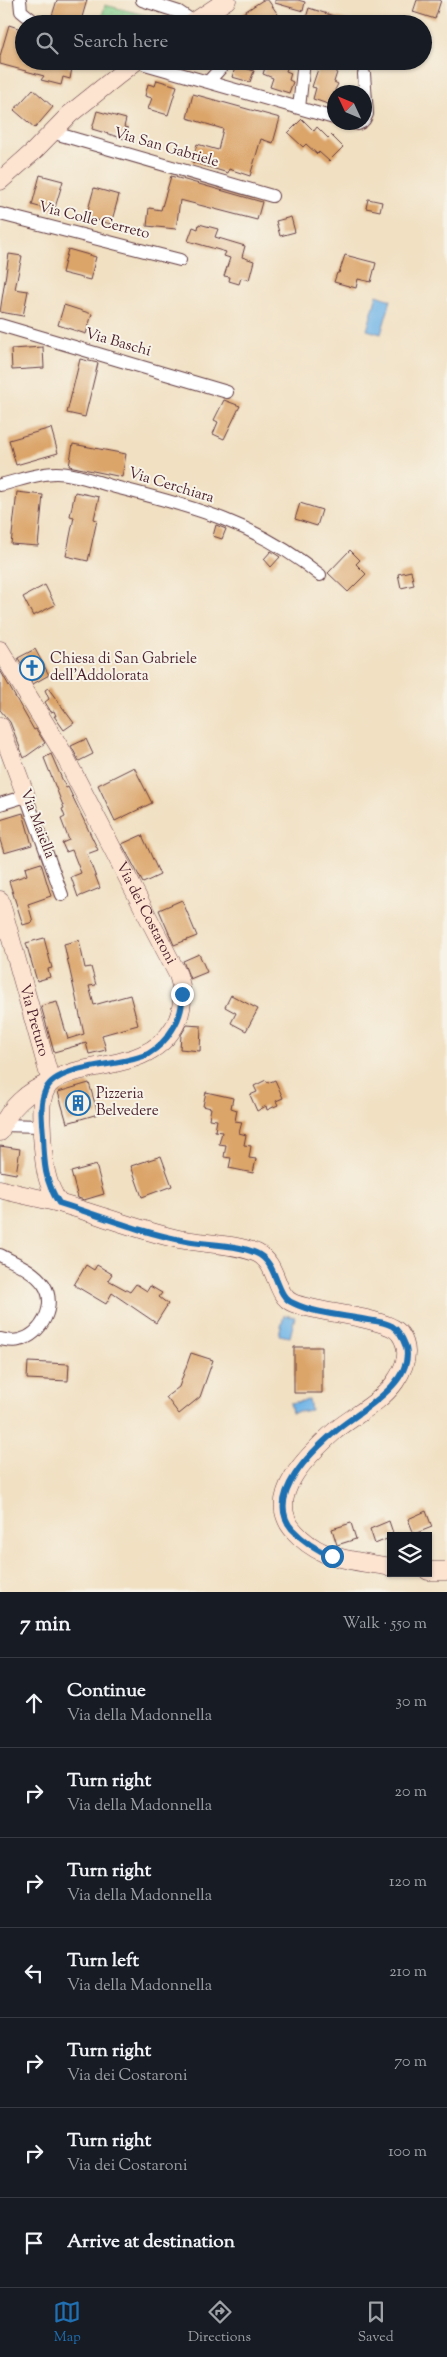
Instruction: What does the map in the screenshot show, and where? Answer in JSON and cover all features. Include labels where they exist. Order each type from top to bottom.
[{"type":"street","points":[[20,0],[21,11],[26,15]]},
{"type":"street","points":[[142,0],[179,12],[183,15]]},
{"type":"street","points":[[204,15],[227,0]]},
{"type":"street","points":[[0,181],[100,88],[124,70]]},
{"type":"street","points":[[166,70],[327,116]]},
{"type":"street","points":[[208,82],[218,70]]},
{"type":"street","points":[[299,108],[303,70]]},
{"type":"street","points":[[364,74],[365,85]]},
{"type":"street","name":"Via San Gabriele","points":[[51,132],[272,196]]},
{"type":"street","name":"Via Colle Cerreto","points":[[0,214],[180,260]]},
{"type":"street","name":"Via Baschi","points":[[0,325],[227,392]]},
{"type":"street","name":"Via Cerchiara","points":[[0,485],[42,475],[62,473],[176,503],[262,535],[279,544],[320,575]]},
{"type":"street","name":"Via dei Costaroni","points":[[0,650],[66,759],[178,976],[182,988],[181,1008],[176,1024],[168,1036],[154,1049],[136,1058],[68,1074],[51,1082]]},
{"type":"street","name":"Via Maiella","points":[[0,726],[62,895]]},
{"type":"street","points":[[0,804],[26,796]]},
{"type":"street","name":"Via Preturo","points":[[0,900],[51,1082]]},
{"type":"street","points":[[51,1082],[42,1100],[45,1175],[48,1186],[59,1203]]},
{"type":"street","points":[[1,1127],[29,1092],[51,1082]]},
{"type":"street","points":[[1,1127],[42,1126]]},
{"type":"street","points":[[0,1189],[59,1203],[163,1236],[255,1253],[270,1264],[283,1293],[290,1302],[323,1312],[386,1324],[398,1331],[405,1345],[407,1355],[405,1364],[395,1381],[372,1405],[337,1429],[308,1458],[288,1487],[283,1505],[290,1527],[315,1548],[332,1556],[387,1566]]},
{"type":"street","points":[[0,1255],[37,1277],[48,1292],[49,1307],[42,1322],[28,1336],[13,1341],[0,1339]]},
{"type":"street","points":[[432,1571],[447,1571]]},
{"type":"green space","points":[[105,5],[145,15],[102,15]]},
{"type":"water","points":[[377,295],[391,300],[381,334],[367,330]]},
{"type":"water","points":[[284,1315],[295,1317],[290,1337],[279,1335]]},
{"type":"water","points":[[309,1400],[311,1410],[292,1413],[290,1403]]},
{"type":"building","points":[[57,0],[87,0],[83,15],[52,15]]},
{"type":"building","points":[[263,0],[268,0],[278,15],[240,15]]},
{"type":"building","points":[[275,0],[298,0],[305,2],[303,11],[275,3]]},
{"type":"building","points":[[417,0],[441,0],[435,19],[432,18],[432,15],[413,12]]},
{"type":"building","points":[[309,8],[330,15],[307,15]]},
{"type":"building","points":[[9,25],[15,27],[15,68],[0,64],[0,56]]},
{"type":"building","points":[[22,70],[72,70],[70,79],[63,77],[61,85],[41,80],[44,76]]},
{"type":"building","points":[[234,70],[254,71],[250,82],[232,77]]},
{"type":"building","points":[[264,70],[286,70],[291,73],[289,80],[293,82],[289,93],[270,87],[273,78],[263,74]]},
{"type":"building","points":[[318,70],[338,70],[334,82],[338,85],[327,85],[327,104],[313,99],[316,88],[312,87]]},
{"type":"building","points":[[157,80],[177,86],[168,115],[148,109],[152,98],[145,96],[148,84],[155,86]]},
{"type":"building","points":[[33,89],[53,107],[35,128],[14,110]]},
{"type":"building","points":[[193,94],[280,118],[273,143],[261,139],[250,176],[229,169],[228,173],[192,162],[197,144],[218,150],[223,129],[187,118]]},
{"type":"building","points":[[97,111],[126,119],[124,127],[128,128],[125,139],[92,129]]},
{"type":"building","points":[[302,119],[314,131],[317,127],[328,138],[331,135],[343,147],[329,161],[319,152],[317,154],[306,144],[303,147],[288,133]]},
{"type":"building","points":[[40,175],[63,181],[54,211],[32,205]]},
{"type":"building","points":[[171,176],[262,202],[257,220],[180,200],[176,229],[147,226],[149,208],[161,210]]},
{"type":"building","points":[[94,188],[119,195],[111,224],[86,217]]},
{"type":"building","points":[[368,199],[382,202],[380,211],[366,208]]},
{"type":"building","points":[[291,217],[295,232],[280,236],[276,221]]},
{"type":"building","points":[[199,224],[218,229],[215,237],[245,246],[242,257],[254,261],[249,280],[241,278],[239,284],[229,281],[230,277],[224,276],[230,258],[224,256],[226,252],[188,241],[193,227],[198,229]]},
{"type":"building","points":[[68,249],[96,257],[90,280],[62,273]]},
{"type":"building","points":[[9,254],[22,256],[15,289],[28,291],[23,316],[0,312]]},
{"type":"building","points":[[345,255],[376,263],[371,282],[358,279],[356,288],[334,282]]},
{"type":"building","points":[[64,305],[92,314],[86,334],[58,325]]},
{"type":"building","points":[[43,347],[44,368],[12,370],[11,349]]},
{"type":"building","points":[[80,359],[98,363],[85,417],[67,413]]},
{"type":"building","points":[[224,400],[240,406],[224,439],[213,434],[218,422],[214,420]]},
{"type":"building","points":[[51,428],[58,453],[16,465],[9,440]]},
{"type":"building","points":[[73,444],[126,454],[122,477],[69,466]]},
{"type":"building","points":[[17,492],[43,495],[38,546],[11,544]]},
{"type":"building","points":[[75,492],[99,497],[94,519],[97,520],[88,561],[66,556],[74,517],[70,516]]},
{"type":"building","points":[[300,503],[322,510],[317,526],[295,519]]},
{"type":"building","points":[[216,525],[226,529],[222,539],[213,536]]},
{"type":"building","points":[[350,550],[360,560],[356,564],[366,574],[348,592],[328,573]]},
{"type":"building","points":[[271,551],[280,557],[271,567],[264,559]]},
{"type":"building","points":[[411,571],[414,585],[401,588],[398,574]]},
{"type":"building","points":[[45,585],[55,605],[33,616],[23,597]]},
{"type":"building","name":"Chiesa di San Gabriele dell'Addolorata","points":[[35,649],[49,675],[33,684],[18,658]]},
{"type":"building","points":[[0,670],[34,730],[36,729],[45,743],[24,758],[10,722],[0,710]]},
{"type":"building","points":[[48,688],[74,723],[64,730],[54,716],[56,716],[54,711],[51,712],[45,702],[49,699],[45,690]]},
{"type":"building","points":[[86,739],[93,754],[79,761],[71,746]]},
{"type":"building","points":[[51,754],[98,850],[87,854],[100,888],[78,897],[71,877],[81,873],[72,850],[66,852],[62,843],[69,840],[61,819],[65,817],[62,809],[64,808],[44,758]]},
{"type":"building","points":[[134,767],[152,803],[115,821],[98,785]]},
{"type":"building","points":[[23,813],[32,845],[4,853],[0,840],[0,820]]},
{"type":"building","points":[[142,835],[160,875],[143,883],[122,844]]},
{"type":"building","points":[[41,863],[51,896],[28,904],[33,922],[23,925],[9,881],[27,875],[25,868]]},
{"type":"building","points":[[182,900],[197,936],[174,945],[159,910]]},
{"type":"building","points":[[44,938],[52,968],[48,969],[50,977],[37,981],[26,943]]},
{"type":"building","points":[[79,940],[85,968],[91,967],[96,985],[89,986],[94,1005],[130,995],[138,1025],[102,1035],[106,1050],[89,1054],[86,1043],[54,1052],[41,1006],[57,1002],[68,1039],[84,1034],[64,944]]},
{"type":"building","points":[[199,954],[207,972],[190,979],[183,961]]},
{"type":"building","points":[[231,995],[258,1009],[246,1031],[231,1023],[236,1013],[225,1007]]},
{"type":"building","points":[[187,1025],[201,1026],[200,1051],[180,1049],[181,1035]]},
{"type":"building","points":[[266,1080],[268,1083],[275,1080],[283,1098],[276,1101],[278,1105],[267,1110],[266,1106],[257,1111],[250,1095],[257,1092],[254,1086]]},
{"type":"building","name":"Pizzeria Belvedere","points":[[89,1083],[98,1114],[67,1123],[58,1092]]},
{"type":"building","points":[[206,1092],[233,1098],[231,1108],[237,1110],[235,1121],[242,1122],[239,1133],[246,1135],[244,1145],[251,1146],[249,1158],[256,1159],[253,1173],[229,1168],[231,1158],[224,1157],[226,1145],[219,1144],[222,1132],[215,1131],[217,1120],[209,1119],[211,1108],[203,1106]]},
{"type":"building","points":[[0,1146],[20,1149],[16,1174],[0,1171]]},
{"type":"building","points":[[161,1156],[172,1186],[142,1197],[131,1166]]},
{"type":"building","points":[[96,1165],[104,1194],[84,1200],[78,1198],[71,1172]]},
{"type":"building","points":[[86,1265],[94,1270],[97,1265],[112,1274],[108,1280],[130,1292],[136,1284],[147,1291],[150,1286],[162,1293],[159,1297],[168,1304],[156,1323],[112,1293],[106,1304],[74,1285]]},
{"type":"building","points":[[294,1347],[322,1347],[322,1393],[294,1393]]},
{"type":"building","points":[[191,1353],[213,1360],[200,1397],[179,1414],[166,1397],[179,1387]]},
{"type":"building","points":[[28,1362],[69,1364],[68,1381],[27,1379]]},
{"type":"building","points":[[426,1511],[432,1527],[419,1532],[413,1532],[408,1519]]},
{"type":"building","points":[[389,1521],[393,1532],[387,1532],[387,1539],[375,1544],[370,1529]]},
{"type":"building","points":[[351,1523],[356,1539],[337,1545],[332,1529]]},
{"type":"place","name":"Chiesa di San Gabriele dell'Addolorata","points":[[32,668]]},
{"type":"place","name":"Pizzeria Belvedere","points":[[78,1103]]},
{"type":"route","points":[[182,994],[181,1008],[176,1024],[164,1041],[154,1049],[136,1058],[68,1074],[48,1085],[42,1100],[41,1114],[44,1170],[48,1186],[59,1203],[122,1224],[163,1236],[242,1249],[255,1253],[270,1264],[285,1297],[290,1302],[323,1312],[391,1325],[398,1331],[405,1345],[407,1355],[405,1364],[395,1381],[372,1405],[337,1429],[317,1448],[290,1482],[285,1493],[283,1505],[290,1527],[308,1544],[332,1556]]}]
